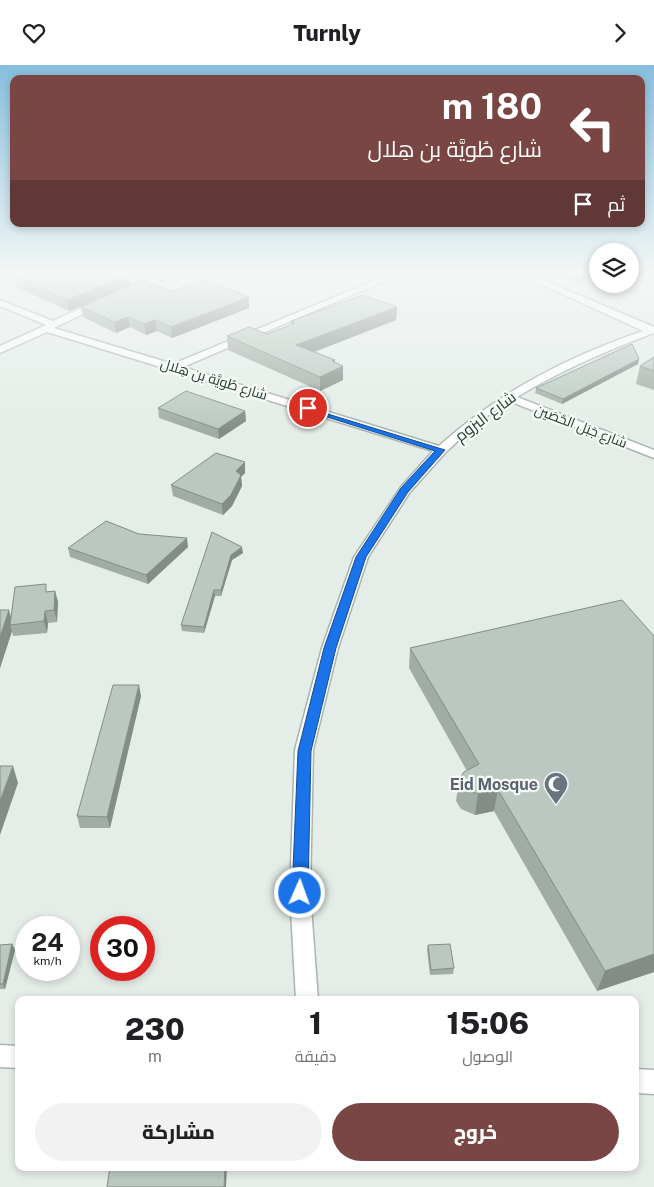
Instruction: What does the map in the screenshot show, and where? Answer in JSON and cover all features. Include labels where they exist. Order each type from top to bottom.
[{"type":"street","points":[[0,351],[47,326]]},
{"type":"street","name":"شارع طُويَّة بن هِلال","points":[[49,326],[441,450]]},
{"type":"street","points":[[175,367],[272,326]]},
{"type":"street","name":"شارع البزوم","points":[[307,996],[300,893],[304,751],[330,648],[361,557],[405,490],[441,450],[474,421],[508,397],[556,369],[606,347],[652,331]]},
{"type":"street","name":"شارع جَبَل الحُصَين","points":[[508,397],[654,454]]},
{"type":"street","points":[[0,1056],[15,1057]]},
{"type":"street","points":[[639,1081],[654,1082]]},
{"type":"building","points":[[286,326],[346,326],[296,345],[335,360],[332,361],[343,366],[320,377],[227,336],[249,327],[267,334]]},
{"type":"building","points":[[632,344],[639,359],[563,399],[536,388]]},
{"type":"building","points":[[654,357],[654,371],[640,366]]},
{"type":"building","points":[[186,391],[245,411],[218,429],[158,408]]},
{"type":"building","points":[[216,453],[245,462],[236,471],[241,475],[231,495],[222,504],[171,485]]},
{"type":"building","points":[[106,521],[139,534],[187,538],[146,575],[68,548]]},
{"type":"building","points":[[212,532],[242,547],[231,555],[221,590],[214,590],[204,627],[181,625]]},
{"type":"building","points":[[46,584],[46,592],[55,591],[54,610],[45,611],[44,621],[10,625],[15,587]]},
{"type":"building","name":"Eid Mosque","points":[[622,600],[654,636],[654,954],[605,971],[498,790],[478,794],[464,789],[459,780],[464,772],[479,764],[410,648]]},
{"type":"building","points":[[0,610],[9,610],[0,637]]},
{"type":"building","points":[[113,685],[139,685],[107,817],[77,816]]},
{"type":"building","points":[[0,766],[13,766],[0,801]]},
{"type":"building","points":[[12,944],[3,984],[0,984],[0,945]]},
{"type":"building","points":[[450,944],[454,968],[431,970],[428,945]]},
{"type":"building","points":[[109,1171],[225,1171],[224,1187],[107,1187]]},
{"type":"place","name":"Eid Mosque","points":[[556,805]]},
{"type":"route","points":[[300,893],[304,751],[330,648],[361,557],[405,490],[441,450],[308,408]]}]
